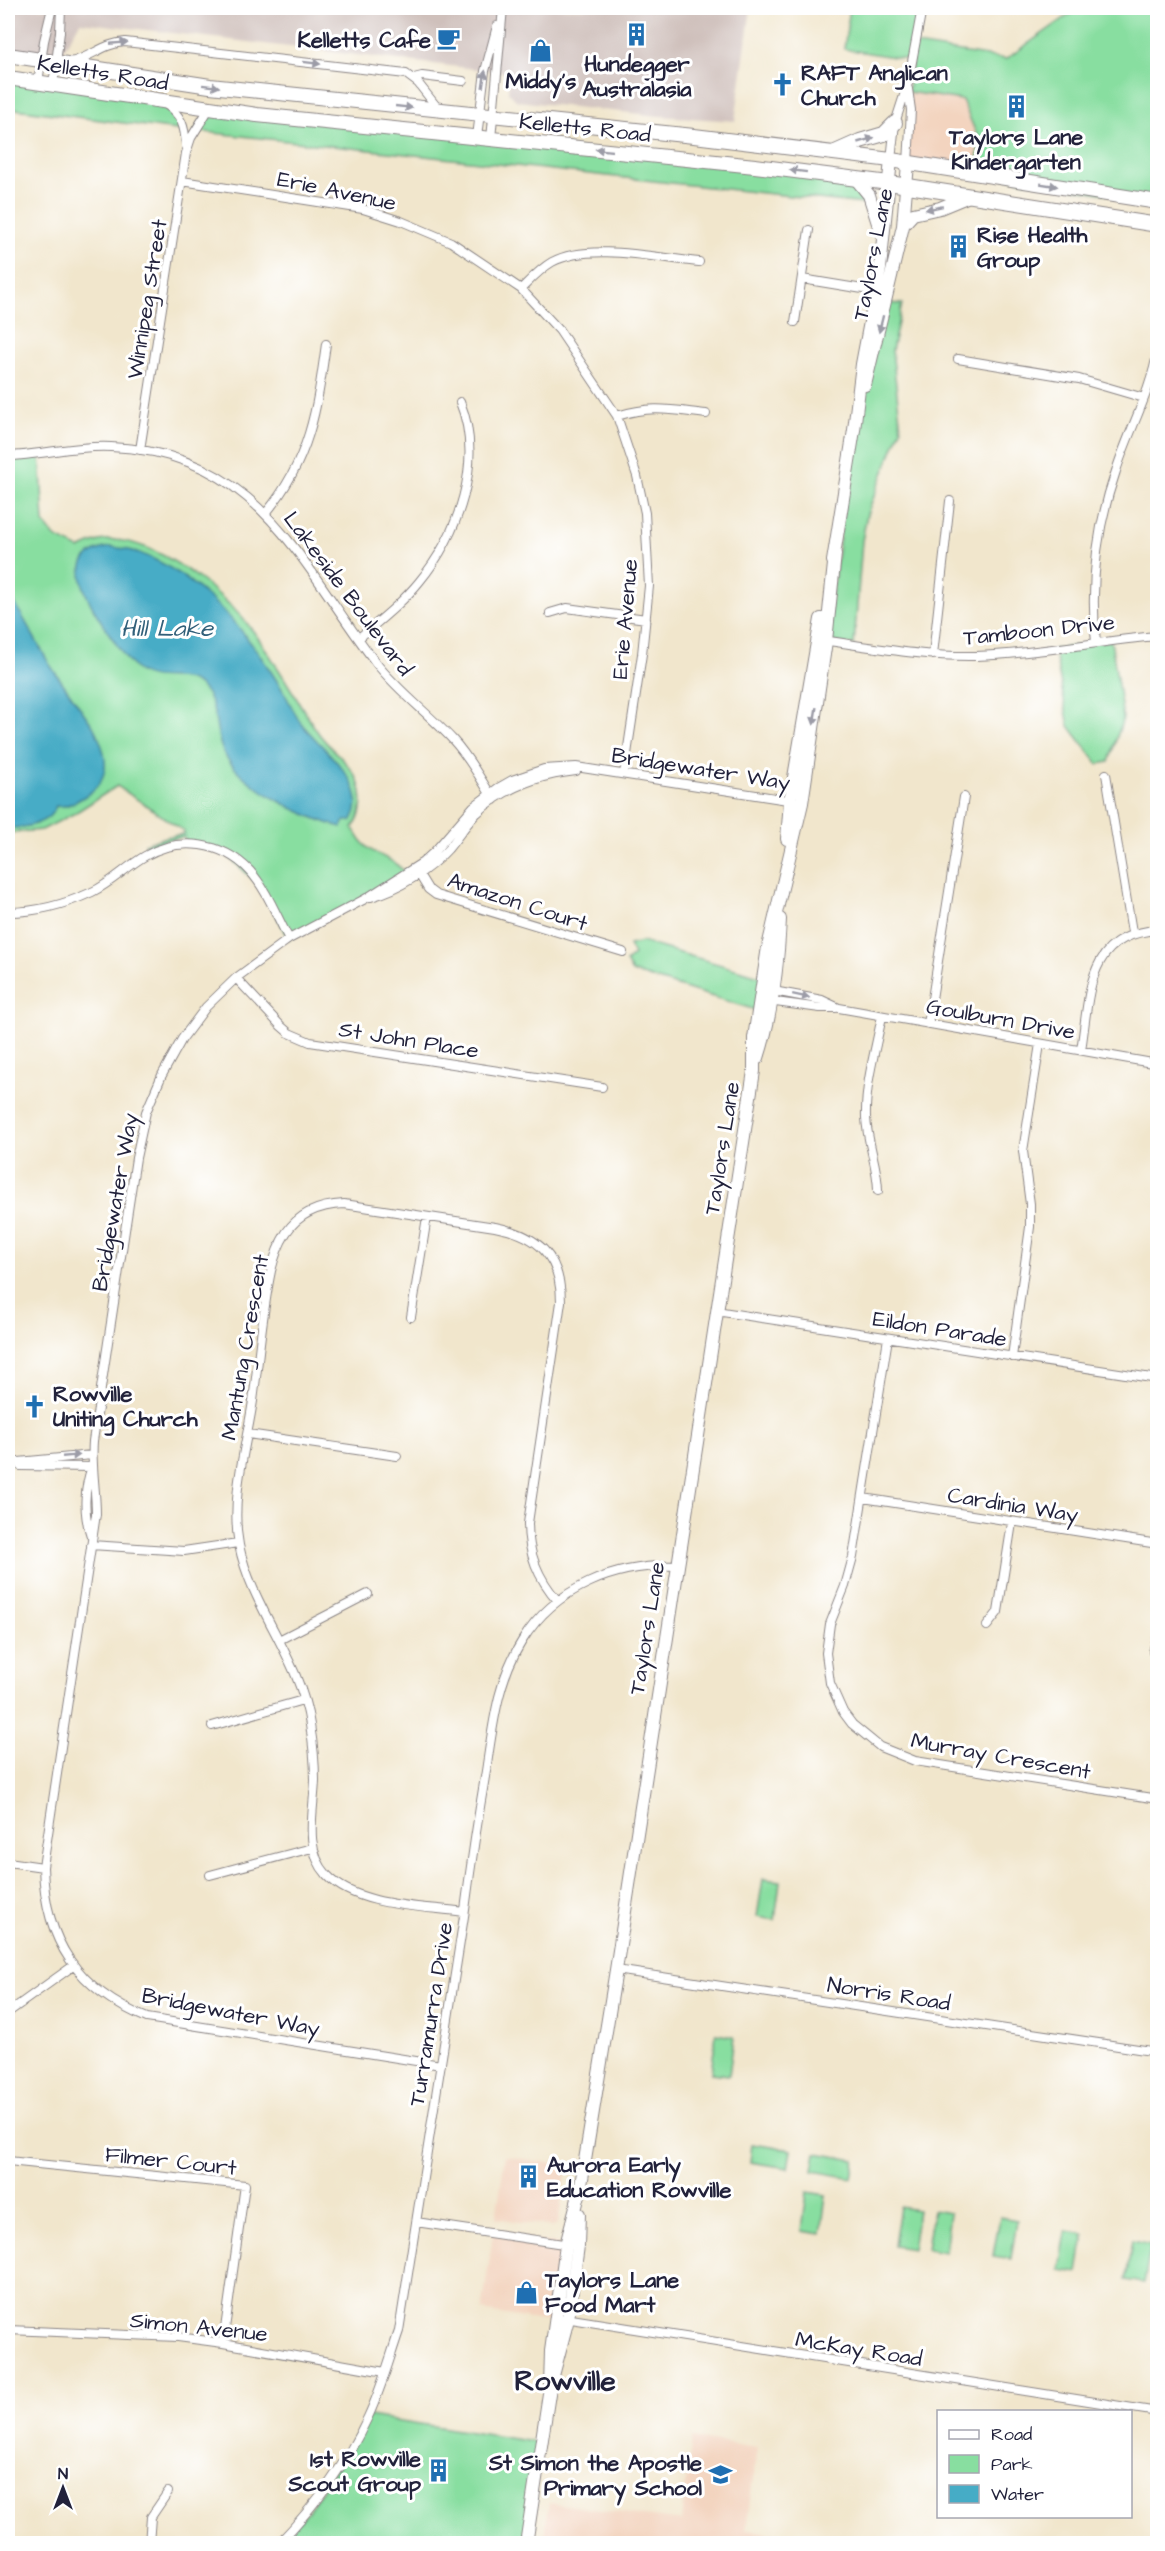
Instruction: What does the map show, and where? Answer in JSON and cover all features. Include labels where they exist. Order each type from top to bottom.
[{"type":"main road","name":"Kelletts Road","points":[[8,55],[210,86],[891,160],[1158,202]]},
{"type":"main road","name":"Kelletts Road","points":[[8,78],[209,109],[710,160],[889,183],[1157,225]]},
{"type":"main road","points":[[833,153],[860,141],[884,134],[896,123]]},
{"type":"main road","name":"Taylors Lane","points":[[525,2544],[562,2318],[754,1071],[764,1039],[766,995],[778,947],[784,873],[883,240],[891,160]]},
{"type":"main road","name":"Taylors Lane","points":[[854,430],[903,226],[908,163]]},
{"type":"main road","points":[[856,179],[869,195],[883,240]]},
{"type":"main road","points":[[903,226],[914,214],[940,208],[969,196]]},
{"type":"main road","points":[[875,291],[888,293]]},
{"type":"street","points":[[38,83],[52,8]]},
{"type":"street","points":[[53,85],[60,63],[61,8]]},
{"type":"street","name":"Taylors Lane","points":[[891,160],[896,123],[908,83],[922,8]]},
{"type":"street","points":[[484,138],[490,51],[503,9]]},
{"type":"street","points":[[484,138],[503,9]]},
{"type":"street","name":"Kelletts Road","points":[[60,63],[87,57],[108,44],[125,42],[406,74],[414,78],[417,76],[463,81]]},
{"type":"street","points":[[414,78],[440,111]]},
{"type":"street","name":"Taylors Lane","points":[[908,83],[911,110],[908,163]]},
{"type":"street","name":"Winnipeg Street","points":[[162,102],[176,111],[181,119],[186,153]]},
{"type":"street","name":"Winnipeg Street","points":[[140,450],[186,153],[191,138],[209,109]]},
{"type":"street","name":"Erie Avenue","points":[[182,181],[363,209],[401,221],[451,242],[521,290],[560,330],[617,416],[637,476],[645,513],[649,561],[646,619],[624,774]]},
{"type":"street","points":[[795,322],[809,230]]},
{"type":"street","points":[[521,290],[542,268],[554,261],[581,252],[699,262]]},
{"type":"street","points":[[802,279],[875,291]]},
{"type":"street","points":[[266,513],[292,479],[309,438],[327,344]]},
{"type":"street","points":[[1096,643],[1093,586],[1105,512],[1116,469],[1155,369],[1158,349]]},
{"type":"street","points":[[957,359],[1079,379],[1144,398]]},
{"type":"street","points":[[358,638],[408,595],[434,561],[448,536],[460,505],[469,455],[467,420],[460,402]]},
{"type":"street","points":[[617,416],[642,408],[706,414]]},
{"type":"street","name":"Lakeside Boulevard","points":[[8,456],[90,447],[140,450],[166,455],[210,473],[233,486],[266,513],[288,538],[358,638],[396,686],[454,741],[492,796]]},
{"type":"street","points":[[933,655],[950,501]]},
{"type":"street","points":[[550,613],[567,608],[646,619]]},
{"type":"street","name":"Tamboon Drive","points":[[822,640],[933,655],[1012,654],[1158,636]]},
{"type":"street","name":"Bridgewater Way","points":[[441,2065],[147,2018],[110,2000],[91,1985],[73,1966],[59,1942],[48,1915],[44,1895],[43,1868],[91,1541],[85,1483],[92,1467],[136,1158],[147,1112],[162,1075],[182,1039],[206,1006],[236,978],[289,939],[365,899],[379,888],[417,871],[463,816],[512,780],[558,766],[594,769],[796,802]]},
{"type":"street","points":[[1106,774],[1132,932]]},
{"type":"street","points":[[928,1023],[964,797]]},
{"type":"street","points":[[8,912],[69,902],[93,891],[153,852],[171,846],[199,844],[226,854],[250,872],[289,939]]},
{"type":"street","name":"Amazon Court","points":[[417,871],[428,888],[436,895],[623,952]]},
{"type":"street","points":[[1081,1050],[1094,974],[1100,960],[1119,940],[1132,932],[1158,930]]},
{"type":"street","name":"St John Place","points":[[236,978],[289,1033],[310,1042],[602,1087]]},
{"type":"street","name":"Goulburn Drive","points":[[766,995],[822,1000],[839,1008],[1158,1064]]},
{"type":"street","points":[[878,1191],[878,1174],[869,1142],[866,1110],[882,1016]]},
{"type":"street","points":[[1012,1357],[1030,1227],[1030,1204],[1023,1151],[1040,1044]]},
{"type":"street","name":"Mantung Crescent","points":[[464,1912],[354,1895],[325,1874],[312,1848],[314,1764],[310,1723],[297,1680],[254,1592],[238,1543],[237,1513],[240,1474],[248,1434],[271,1271],[280,1243],[295,1221],[321,1208],[344,1204],[514,1230],[530,1237],[542,1247],[558,1272],[561,1302],[528,1523],[530,1548],[537,1572],[558,1601]]},
{"type":"street","points":[[411,1317],[427,1217]]},
{"type":"street","name":"Eildon Parade","points":[[716,1311],[1158,1379]]},
{"type":"street","name":"Murray Crescent","points":[[888,1338],[849,1572],[830,1624],[826,1653],[830,1683],[843,1712],[862,1734],[880,1747],[915,1761],[1158,1799]]},
{"type":"street","points":[[248,1434],[397,1456]]},
{"type":"street","points":[[8,1464],[92,1455]]},
{"type":"street","points":[[8,1464],[52,1468],[92,1467]]},
{"type":"street","name":"Cardinia Way","points":[[863,1498],[1158,1544]]},
{"type":"street","points":[[987,1626],[998,1612],[1012,1523]]},
{"type":"street","points":[[91,1541],[184,1551],[238,1543]]},
{"type":"street","name":"Turramurra Drive","points":[[278,2544],[309,2510],[338,2471],[369,2416],[399,2331],[497,1699],[503,1677],[522,1640],[545,1612],[574,1590],[609,1574],[641,1566],[677,1566]]},
{"type":"street","points":[[279,1640],[368,1594]]},
{"type":"street","points":[[1153,1652],[1158,1634]]},
{"type":"street","points":[[212,1726],[303,1700]]},
{"type":"street","points":[[210,1875],[312,1848]]},
{"type":"street","points":[[8,1862],[43,1868]]},
{"type":"street","points":[[9,2011],[73,1966]]},
{"type":"street","name":"Norris Road","points":[[616,1970],[1158,2052]]},
{"type":"street","name":"Filmer Court","points":[[8,2161],[245,2185],[223,2343]]},
{"type":"street","points":[[416,2222],[572,2246]]},
{"type":"street","name":"McKay Road","points":[[562,2318],[1158,2412]]},
{"type":"street","name":"Simon Avenue","points":[[8,2330],[178,2337],[385,2372]]},
{"type":"street","points":[[149,2544],[151,2517],[168,2492]]},
{"type":"shaded area","points":[[8,8],[751,8],[735,121],[659,116],[517,101],[508,92],[509,73],[80,22],[56,63],[8,55]]},
{"type":"shaded area","points":[[908,92],[962,100],[979,140],[976,173],[908,163]]},
{"type":"shaded area","points":[[505,2156],[567,2166],[558,2223],[553,2227],[496,2218]]},
{"type":"shaded area","points":[[493,2234],[566,2245],[555,2323],[482,2311]]},
{"type":"shaded area","name":"St Simon the Apostle Primary School","points":[[692,2438],[757,2448],[746,2530],[784,2535],[783,2543],[543,2543],[549,2503],[681,2521]]},
{"type":"green space","points":[[850,8],[922,8],[915,45],[1006,59],[1079,8],[1157,8],[1157,202],[976,173],[979,140],[962,100],[908,92],[912,60],[844,49]]},
{"type":"green space","points":[[8,78],[162,103],[185,131],[8,108]]},
{"type":"green space","points":[[209,109],[856,179],[873,205],[195,131]]},
{"type":"green space","points":[[886,303],[902,304],[892,350],[901,429],[867,514],[862,541],[854,645],[826,641],[854,430]]},
{"type":"green space","points":[[40,453],[44,523],[55,537],[79,549],[105,540],[124,541],[145,547],[166,557],[207,584],[241,616],[270,655],[317,731],[349,767],[358,781],[361,806],[359,817],[353,828],[360,839],[368,848],[393,862],[406,874],[289,939],[262,888],[226,854],[186,844],[184,837],[147,847],[145,844],[184,834],[184,831],[117,786],[75,813],[42,830],[8,833],[8,456]]},
{"type":"green space","points":[[1111,640],[1123,718],[1109,762],[1098,764],[1069,726],[1054,649]]},
{"type":"green space","points":[[642,942],[763,977],[759,1011],[632,972],[626,962],[634,955],[629,945]]},
{"type":"green space","points":[[763,1879],[780,1881],[775,1920],[757,1917]]},
{"type":"green space","points":[[716,2034],[734,2037],[729,2075],[711,2073]]},
{"type":"green space","points":[[752,2144],[791,2150],[788,2168],[750,2162]]},
{"type":"green space","points":[[816,2153],[855,2160],[852,2178],[813,2171]]},
{"type":"green space","points":[[807,2192],[826,2195],[821,2234],[802,2231]]},
{"type":"green space","points":[[900,2207],[918,2210],[912,2249],[894,2246]]},
{"type":"green space","points":[[933,2210],[950,2213],[945,2252],[927,2249]]},
{"type":"green space","points":[[1000,2217],[1017,2220],[1011,2259],[993,2256]]},
{"type":"green space","points":[[1066,2231],[1084,2234],[1078,2273],[1060,2270]]},
{"type":"green space","points":[[1132,2241],[1151,2245],[1144,2283],[1126,2280]]},
{"type":"green space","points":[[369,2416],[541,2443],[525,2543],[295,2544],[288,2533],[309,2510]]},
{"type":"water","name":"Hill Lake","points":[[111,547],[132,551],[173,570],[211,600],[243,633],[275,678],[301,723],[351,781],[356,794],[357,808],[351,821],[345,821],[342,827],[311,817],[257,787],[230,762],[222,749],[213,707],[206,692],[200,686],[186,679],[145,675],[130,663],[88,598],[81,572],[84,560],[94,552]]},
{"type":"water","points":[[8,591],[50,665],[93,726],[105,756],[105,766],[99,783],[82,798],[66,806],[56,806],[48,817],[36,824],[8,828]]},
{"type":"place","name":"Hundegger Australasia","points":[[637,34]]},
{"type":"place","name":"Kelletts Cafe","points":[[449,39]]},
{"type":"place","name":"Middy's","points":[[541,51]]},
{"type":"place","name":"RAFT Anglican Church","points":[[783,85]]},
{"type":"place","name":"Taylors Lane Kindergarten","points":[[1016,107]]},
{"type":"place","name":"Rise Health Group","points":[[959,247]]},
{"type":"place","name":"Rowville Uniting Church","points":[[35,1406]]},
{"type":"place","name":"Aurora Early Education Rowville","points":[[529,2177]]},
{"type":"place","name":"Taylors Lane Food Mart","points":[[527,2292]]},
{"type":"place","name":"1st Rowville Scout Group","points":[[439,2471]]},
{"type":"place","name":"St Simon the Apostle Primary School","points":[[720,2475]]},
{"type":"district","name":"Rowville","points":[[565,2380]]}]
